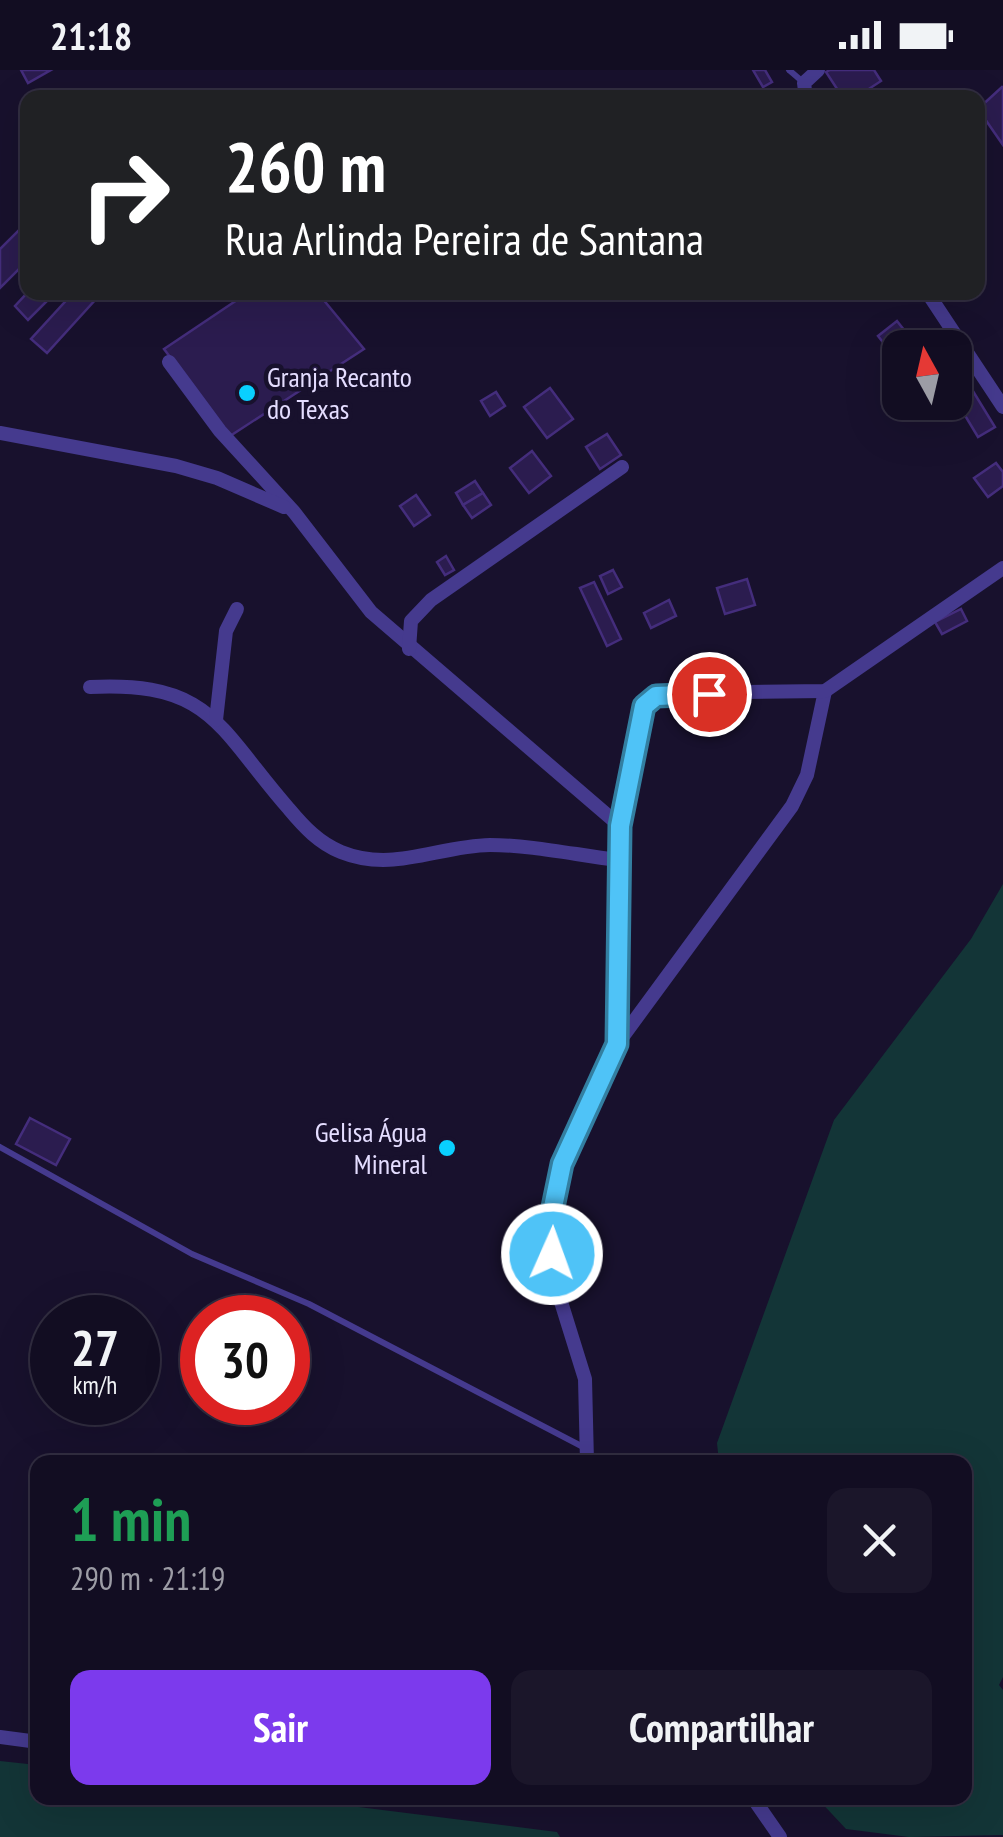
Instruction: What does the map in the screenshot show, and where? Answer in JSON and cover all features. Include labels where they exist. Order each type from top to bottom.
[{"type":"street","points":[[805,90],[818,70]]},
{"type":"street","points":[[932,300],[1003,408]]},
{"type":"street","points":[[169,362],[220,431],[294,512],[371,612],[408,648],[521,737],[620,826]]},
{"type":"street","points":[[0,434],[176,466],[217,478],[294,512]]},
{"type":"street","points":[[408,648],[411,621],[430,600],[622,467]]},
{"type":"street","points":[[617,1044],[620,826],[644,706],[656,696],[825,690],[1003,568]]},
{"type":"street","points":[[216,720],[226,631],[238,608]]},
{"type":"street","points":[[90,687],[153,687],[180,696],[216,720],[301,824],[320,841],[363,860],[402,861],[493,845],[618,860]]},
{"type":"street","points":[[588,1455],[585,1380],[557,1289],[552,1212],[562,1164],[617,1044],[792,806],[807,775],[825,690]]},
{"type":"street","points":[[0,1736],[30,1741]]},
{"type":"street","points":[[758,1805],[780,1837]]},
{"type":"lane","points":[[789,70],[805,90]]},
{"type":"lane","points":[[0,1147],[192,1254],[309,1304],[586,1455]]},
{"type":"green space","points":[[1003,884],[1003,1677],[999,1685],[1003,1690],[1003,1835],[909,1837],[846,1829],[824,1805],[972,1805],[972,1455],[718,1455],[717,1443],[834,1120],[971,939]]},
{"type":"green space","points":[[0,1761],[30,1764],[30,1805],[343,1805],[557,1832],[560,1837],[0,1837]]},
{"type":"building","points":[[21,70],[51,70],[28,83]]},
{"type":"building","points":[[753,70],[765,70],[772,82],[763,87]]},
{"type":"building","points":[[874,70],[881,81],[867,90],[838,90],[826,72]]},
{"type":"building","points":[[1003,88],[1003,145],[985,119],[985,103]]},
{"type":"building","points":[[20,229],[20,268],[0,288],[0,249]]},
{"type":"building","points":[[21,300],[48,300],[28,320],[15,306]]},
{"type":"building","points":[[67,300],[95,300],[47,353],[31,339]]},
{"type":"building","name":"Granja Recanto do Texas","points":[[237,300],[324,300],[364,349],[230,436],[164,349]]},
{"type":"building","points":[[897,321],[904,330],[886,330]]},
{"type":"building","points":[[550,388],[573,419],[547,438],[524,407]]},
{"type":"building","points":[[972,390],[995,427],[978,437],[968,420],[972,420]]},
{"type":"building","points":[[496,392],[505,406],[490,416],[481,401]]},
{"type":"building","points":[[607,434],[621,455],[600,469],[586,447]]},
{"type":"building","points":[[532,451],[551,476],[529,493],[510,468]]},
{"type":"building","points":[[996,463],[1003,472],[1003,486],[988,497],[974,478]]},
{"type":"building","points":[[475,481],[483,493],[463,505],[456,493]]},
{"type":"building","points":[[483,493],[491,505],[472,518],[463,505]]},
{"type":"building","points":[[416,495],[430,515],[414,526],[400,506]]},
{"type":"building","points":[[446,556],[454,570],[445,575],[437,562]]},
{"type":"building","points":[[613,570],[622,587],[608,594],[600,576]]},
{"type":"building","points":[[747,579],[755,605],[725,614],[717,588]]},
{"type":"building","points":[[594,582],[621,639],[607,646],[580,588]]},
{"type":"building","points":[[669,600],[676,616],[651,628],[644,613]]},
{"type":"building","points":[[961,609],[967,621],[942,634],[935,622]]},
{"type":"building","points":[[30,1118],[70,1139],[56,1165],[16,1144]]},
{"type":"place","name":"Granja Recanto do Texas","points":[[247,393]]},
{"type":"place","name":"Gelisa Água Mineral","points":[[447,1148]]},
{"type":"route","points":[[552,1254],[552,1212],[562,1164],[617,1044],[620,826],[644,706],[656,696],[709,694]]}]
